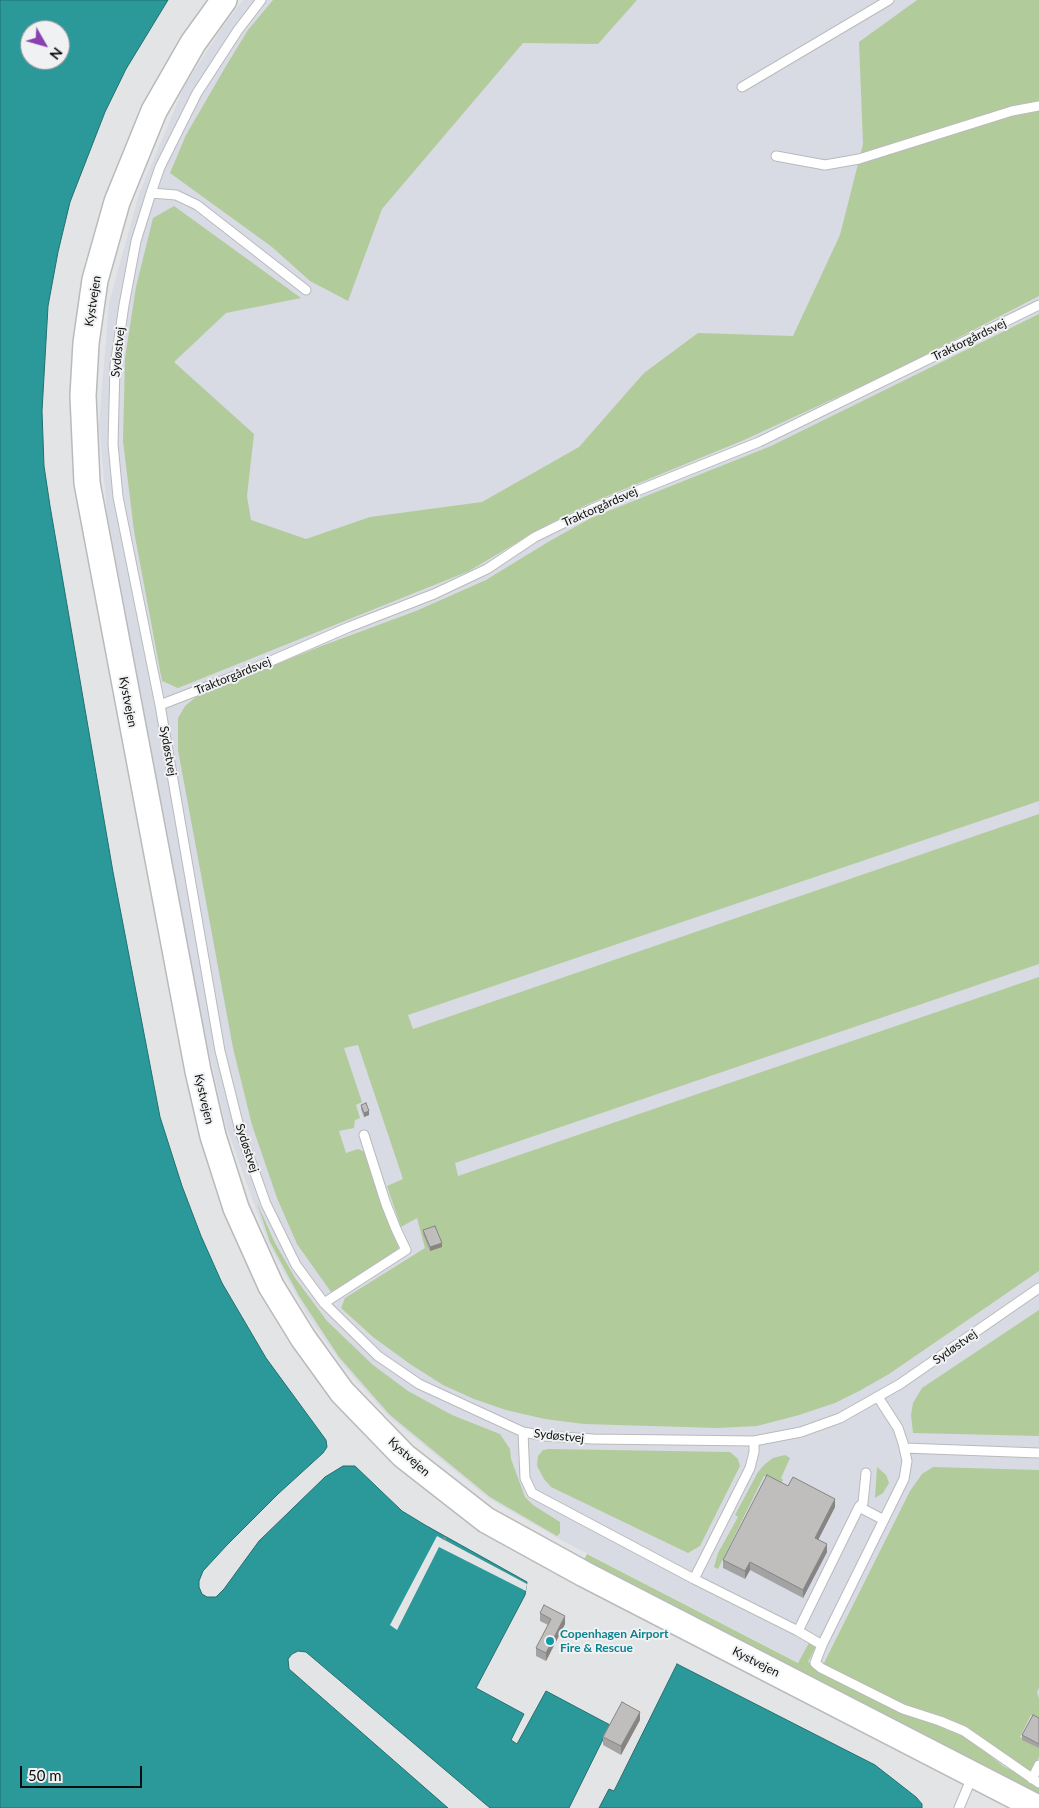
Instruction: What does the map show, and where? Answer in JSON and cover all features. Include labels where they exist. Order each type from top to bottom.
[{"type":"street","name":"Kystvejen","points":[[224,0],[194,43],[154,111],[117,202],[95,280],[86,343],[83,396],[87,483],[198,1072],[213,1136],[236,1208],[271,1286],[303,1338],[342,1392],[404,1456],[486,1520],[584,1574],[1038,1808]]},
{"type":"lane","name":"Sydøstvej","points":[[262,0],[238,30],[197,93],[160,167],[151,193],[136,241],[124,304],[115,366],[113,444],[118,497],[160,705],[220,1051],[240,1130],[266,1204],[296,1265],[324,1303],[378,1356],[419,1384],[523,1432],[545,1436],[594,1439],[754,1441],[809,1430],[840,1418],[900,1384],[1039,1288]]},
{"type":"lane","points":[[742,87],[889,0]]},
{"type":"lane","points":[[776,156],[825,165],[859,159],[1012,111],[1039,106]]},
{"type":"lane","points":[[151,193],[176,195],[197,205],[306,290]]},
{"type":"lane","name":"Traktorgårdsvej","points":[[160,705],[434,594],[487,569],[535,537],[592,508],[759,442],[1039,305]]},
{"type":"lane","points":[[324,1303],[406,1250],[386,1204],[364,1135]]},
{"type":"lane","points":[[878,1397],[898,1428],[907,1461],[904,1479],[822,1645],[815,1663],[821,1668],[903,1709],[964,1731],[1035,1781],[1039,1765]]},
{"type":"lane","points":[[523,1432],[525,1478],[532,1493],[822,1645]]},
{"type":"lane","points":[[694,1579],[750,1468],[754,1452],[754,1441]]},
{"type":"lane","points":[[904,1448],[1039,1453]]},
{"type":"lane","points":[[798,1632],[859,1507],[863,1503],[866,1473]]},
{"type":"lane","points":[[859,1507],[884,1520]]},
{"type":"lane","points":[[959,1808],[974,1774]]},
{"type":"shaded area","points":[[243,0],[1039,0],[1039,1787],[561,1540],[488,1498],[388,1416],[341,1363],[306,1313],[269,1245],[226,1126],[201,1019],[107,512],[99,425],[109,303],[139,194],[185,85],[222,28]]},
{"type":"green space","points":[[273,0],[637,0],[598,44],[523,43],[382,209],[348,301],[310,281],[272,247],[170,173],[186,135],[226,66],[248,30]]},
{"type":"green space","points":[[917,0],[1039,0],[1039,296],[894,371],[744,440],[588,504],[543,527],[469,571],[178,688],[162,681],[134,531],[123,441],[125,358],[136,287],[153,218],[174,206],[301,298],[226,313],[174,362],[254,434],[247,496],[251,520],[306,539],[370,517],[482,502],[579,447],[644,373],[698,333],[793,336],[840,235],[863,144],[859,42]]},
{"type":"green space","points":[[1039,314],[1039,801],[408,1015],[413,1029],[1039,814],[1039,964],[455,1163],[458,1176],[1039,977],[1039,1271],[889,1374],[861,1390],[835,1403],[757,1426],[717,1428],[584,1424],[545,1419],[506,1410],[474,1399],[443,1385],[373,1337],[341,1308],[345,1298],[425,1248],[417,1218],[401,1227],[387,1186],[403,1179],[358,1045],[344,1048],[362,1102],[356,1105],[360,1118],[355,1120],[354,1128],[339,1131],[346,1153],[358,1149],[365,1152],[399,1246],[397,1252],[331,1292],[297,1244],[277,1198],[252,1125],[233,1048],[178,750],[178,718],[185,706],[196,697],[319,647],[416,611],[486,580],[591,518],[771,446]]},
{"type":"green space","points":[[257,1203],[274,1241],[295,1278],[327,1321],[373,1365],[408,1391],[452,1415],[500,1434],[510,1449],[511,1459],[525,1497],[533,1505],[560,1522],[560,1533],[557,1536],[490,1497],[390,1415],[339,1357],[299,1296],[270,1242]]},
{"type":"green space","points":[[1039,1310],[1039,1436],[913,1433],[911,1415],[913,1403],[922,1388]]},
{"type":"green space","points":[[543,1450],[730,1452],[738,1459],[740,1466],[700,1546],[688,1553],[551,1487],[537,1466],[538,1456]]},
{"type":"green space","points":[[785,1455],[790,1458],[781,1478],[783,1480],[781,1483],[764,1476],[718,1569],[714,1567],[718,1553],[738,1517],[735,1515],[758,1472],[773,1458]]},
{"type":"green space","points":[[877,1467],[886,1475],[889,1483],[883,1493],[875,1498]]},
{"type":"green space","points":[[933,1467],[1039,1470],[1039,1688],[1037,1692],[1039,1718],[1031,1715],[1020,1737],[1039,1746],[1039,1757],[1031,1771],[1001,1754],[965,1726],[903,1705],[823,1665],[910,1491],[922,1474]]},
{"type":"green space","points":[[587,1554],[798,1663],[810,1641],[817,1644],[808,1662],[866,1694],[961,1732],[1003,1766],[1039,1785],[1039,1797],[582,1563]]},
{"type":"water","points":[[0,0],[168,0],[126,69],[105,112],[70,202],[48,306],[42,411],[44,466],[50,506],[113,872],[160,1117],[182,1186],[222,1283],[266,1358],[326,1440],[327,1447],[203,1571],[199,1587],[202,1594],[207,1597],[216,1597],[259,1541],[325,1477],[343,1466],[355,1466],[402,1511],[527,1582],[525,1595],[476,1688],[524,1714],[511,1740],[517,1744],[546,1691],[610,1725],[569,1808],[490,1808],[306,1652],[298,1651],[288,1659],[289,1669],[448,1808],[0,1808]]},
{"type":"water","points":[[677,1664],[875,1765],[916,1797],[922,1804],[922,1808],[599,1808],[609,1789],[614,1791]]},
{"type":"pier","points":[[437,1536],[527,1584],[526,1591],[439,1547],[397,1630],[390,1625]]},
{"type":"building","points":[[366,1103],[369,1111],[364,1113],[361,1105]]},
{"type":"building","points":[[435,1226],[442,1243],[430,1247],[423,1230]]},
{"type":"building","points":[[767,1475],[788,1486],[793,1477],[835,1499],[815,1538],[827,1544],[803,1590],[750,1562],[745,1571],[723,1560]]},
{"type":"building","points":[[544,1605],[565,1616],[546,1653],[536,1648],[551,1619],[540,1613]]},
{"type":"building","points":[[622,1702],[640,1712],[621,1746],[603,1737]]},
{"type":"building","points":[[1033,1715],[1039,1718],[1039,1744],[1022,1735]]},
{"type":"place","name":"Copenhagen Airport Fire & Rescue","points":[[550,1641]]}]
